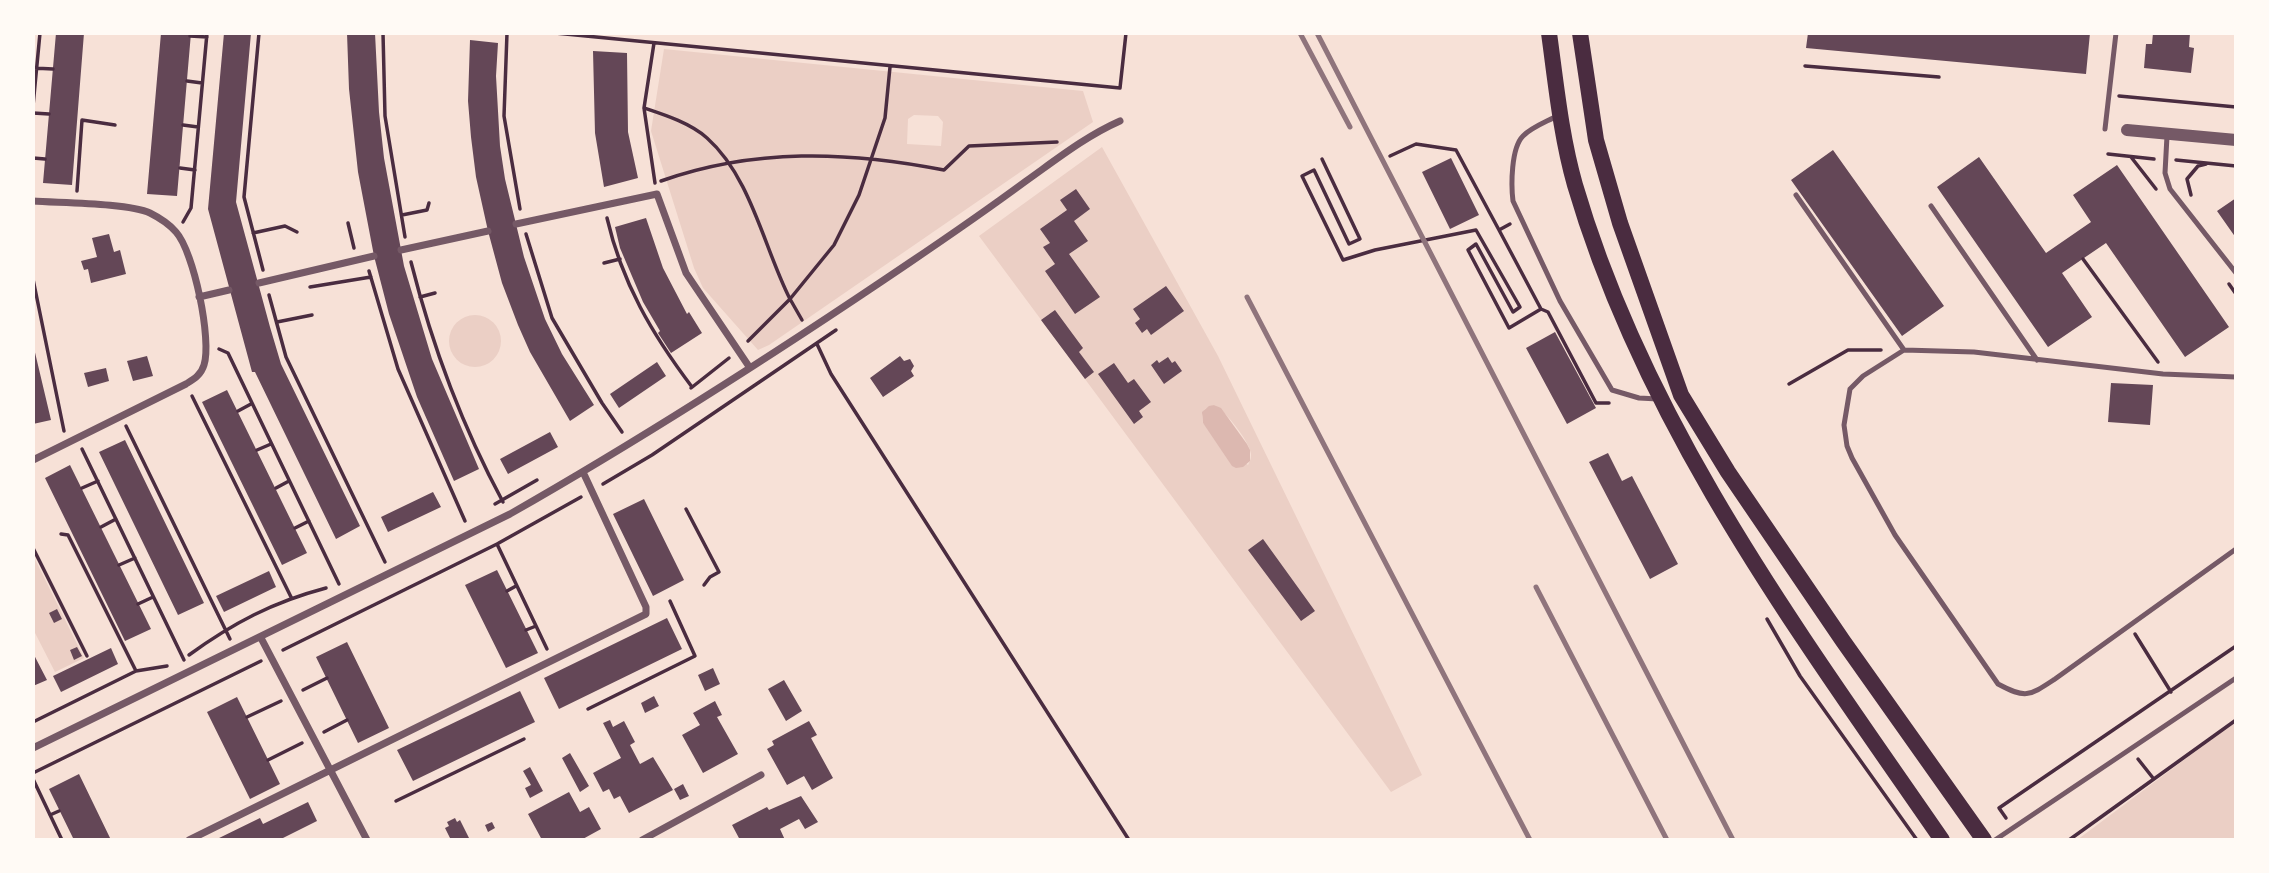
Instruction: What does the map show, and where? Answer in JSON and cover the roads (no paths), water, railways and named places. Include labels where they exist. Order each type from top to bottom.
[{"type":"main road","points":[[1549,33],[1560,114],[1575,184],[1604,272],[1661,400],[1710,491],[1797,631],[1942,840]]},
{"type":"main road","points":[[1580,33],[1596,140],[1620,223],[1681,395],[1728,472],[1843,641],[1984,840]]},
{"type":"street","points":[[33,748],[236,651],[510,514],[583,472],[809,331],[1095,132],[1119,121]]},
{"type":"street","points":[[2127,130],[2236,140]]},
{"type":"street","points":[[519,223],[657,194],[687,273],[750,368]]},
{"type":"street","points":[[33,201],[132,208],[149,212],[176,232],[189,256],[206,343],[200,374],[186,384],[33,460]]},
{"type":"street","points":[[404,250],[488,231]]},
{"type":"street","points":[[262,282],[370,257]]},
{"type":"street","points":[[199,297],[229,290]]},
{"type":"street","points":[[189,840],[646,614],[646,607],[583,472]]},
{"type":"street","points":[[261,638],[367,840]]},
{"type":"street","points":[[642,840],[761,775]]},
{"type":"lane","points":[[2105,129],[2116,33]]},
{"type":"lane","points":[[1560,114],[1525,134],[1517,143],[1511,185],[1513,201],[1560,301],[1612,390],[1639,398],[1661,400]]},
{"type":"lane","points":[[2168,134],[2165,173],[2170,189],[2236,273]]},
{"type":"lane","points":[[1796,195],[1904,350]]},
{"type":"lane","points":[[1931,206],[2037,360]]},
{"type":"lane","points":[[2236,377],[2163,374],[1974,352],[1904,350],[1863,376],[1850,389],[1844,425],[1847,446],[1895,534],[1998,684],[2018,695],[2037,691],[2236,549]]},
{"type":"lane","points":[[1996,840],[2236,678]]},
{"type":"railway","points":[[1300,33],[1350,127]]},
{"type":"railway","points":[[1317,33],[1733,840]]},
{"type":"railway","points":[[1247,297],[1530,840]]},
{"type":"railway","points":[[1536,587],[1667,840]]}]
